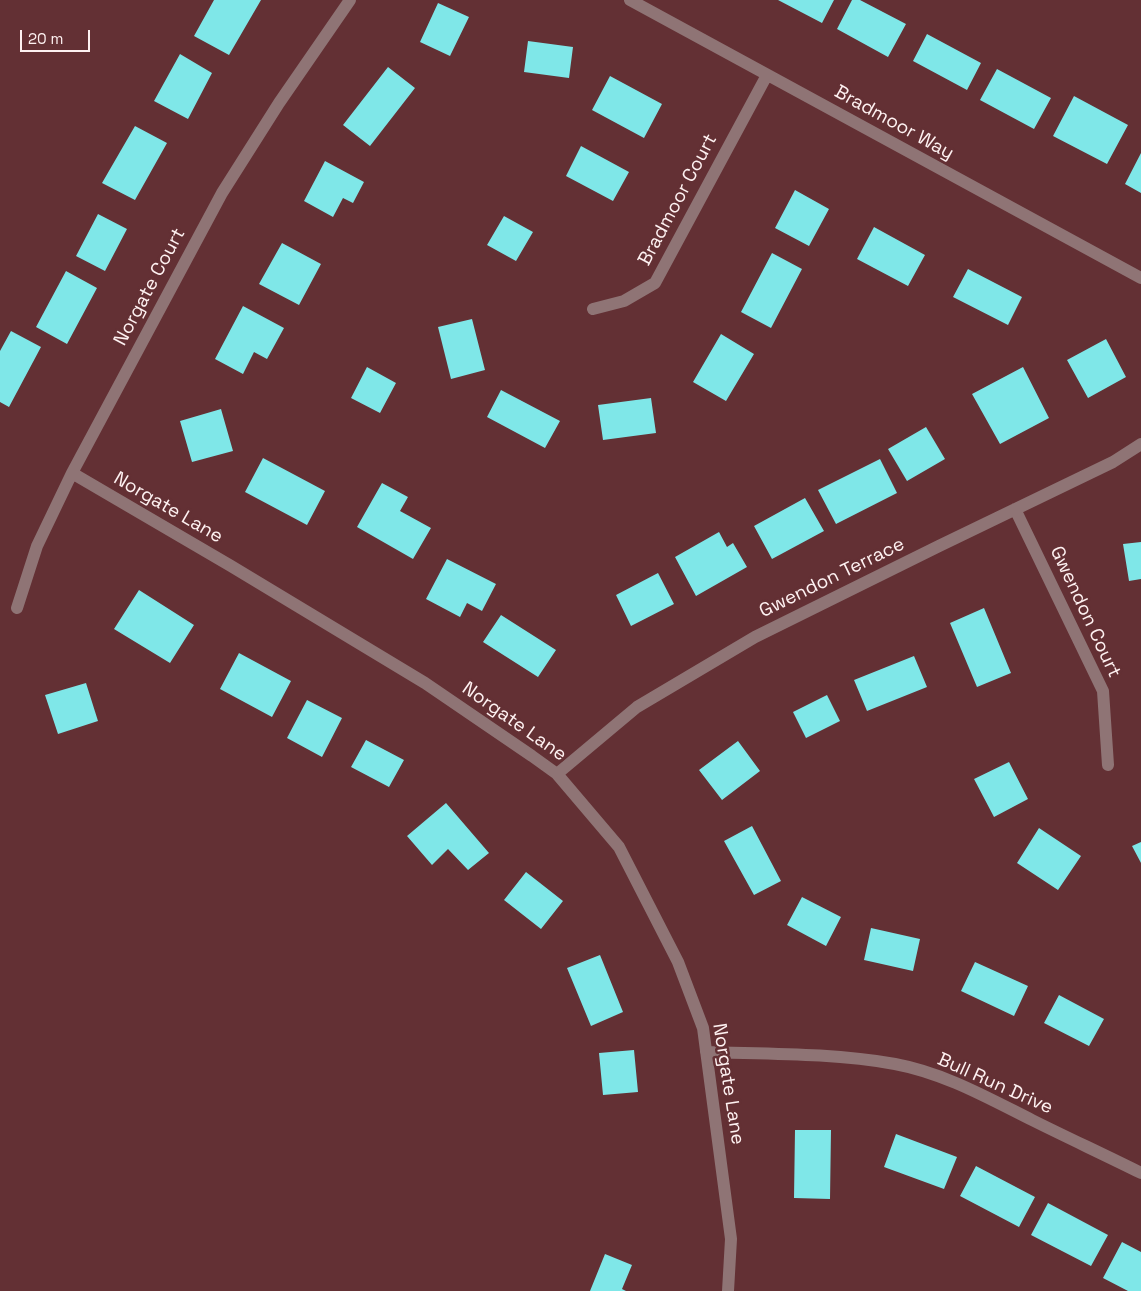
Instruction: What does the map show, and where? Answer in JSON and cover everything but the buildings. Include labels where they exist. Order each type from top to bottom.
[{"type":"street","name":"Norgate Court","points":[[17,608],[37,546],[72,473],[222,194],[279,103],[350,0]]},
{"type":"street","name":"Bradmoor Way","points":[[630,0],[1141,278]]},
{"type":"street","name":"Bradmoor Court","points":[[593,310],[624,301],[655,283],[767,75]]},
{"type":"street","name":"Gwendon Terrace","points":[[557,774],[637,707],[755,637],[1113,462],[1141,444]]},
{"type":"street","name":"Norgate Lane","points":[[72,473],[425,683],[557,774],[619,847],[678,962],[703,1028],[731,1239],[728,1291]]},
{"type":"street","name":"Gwendon Court","points":[[1015,509],[1102,691],[1108,765]]},
{"type":"street","name":"Bull Run Drive","points":[[706,1052],[829,1056],[896,1064],[963,1085],[1141,1173]]}]
